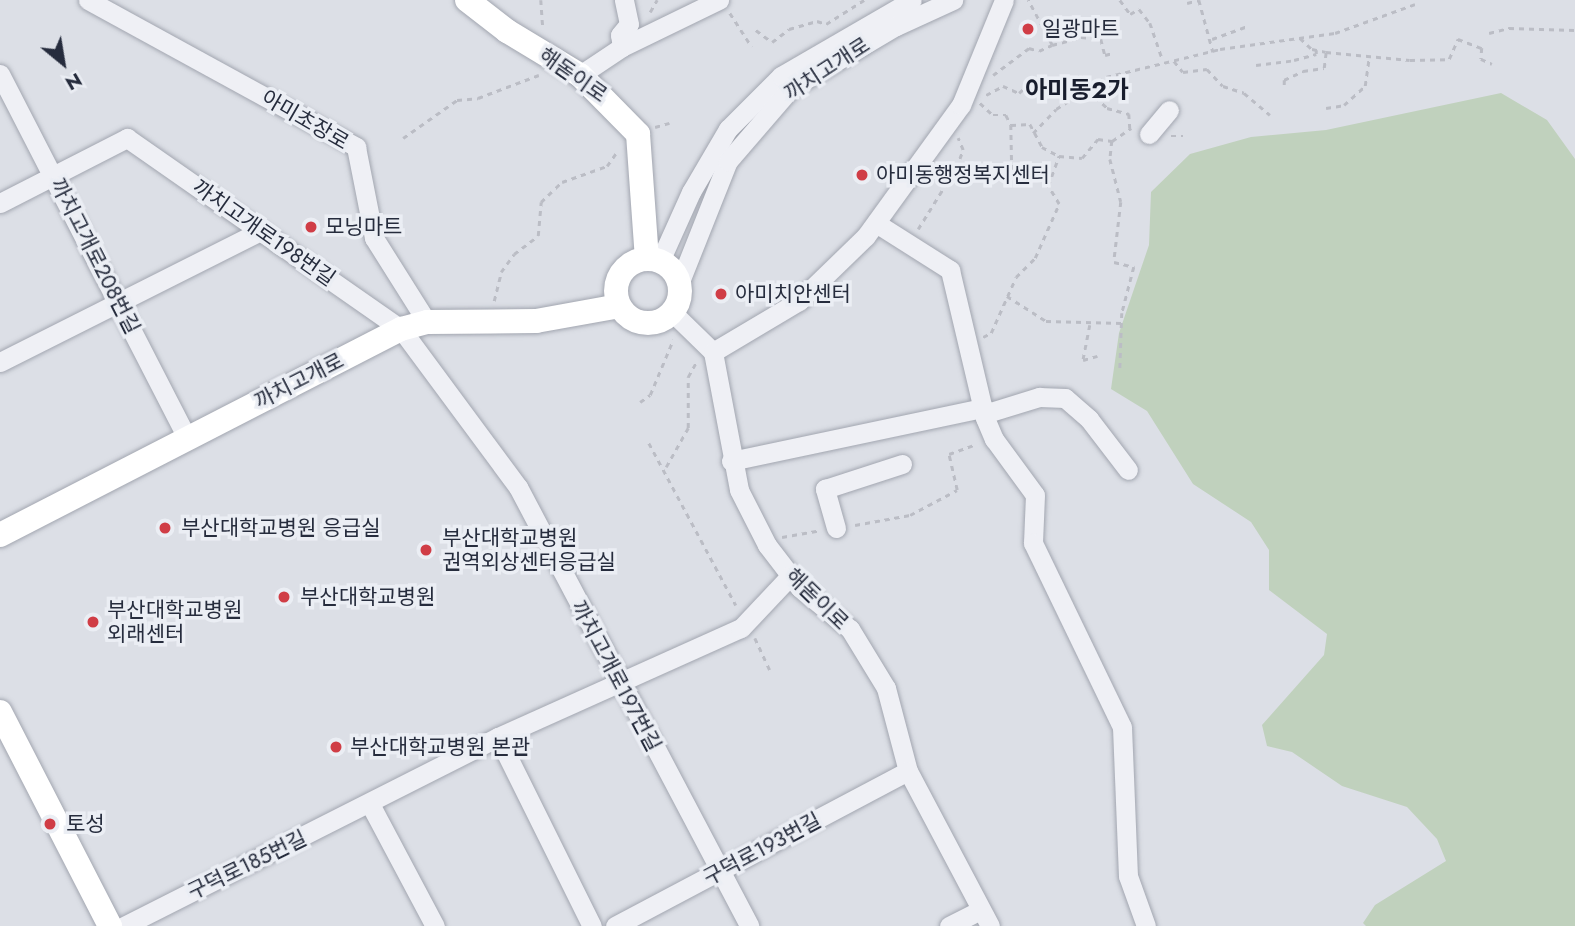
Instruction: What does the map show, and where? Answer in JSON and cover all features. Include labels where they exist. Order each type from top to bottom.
[{"type":"main road","name":"해돋이로","points":[[467,0],[553,60],[580,75],[615,106],[639,139]]},
{"type":"main road","points":[[639,139],[653,260]]},
{"type":"main road","points":[[653,260],[673,271],[679,284],[678,319],[644,323],[620,306],[616,296],[620,275],[636,261],[653,260]]},
{"type":"main road","name":"까치고개로","points":[[0,535],[401,329],[427,322],[536,321],[620,306]]},
{"type":"main road","points":[[0,712],[110,926]]},
{"type":"street","name":"아미초장로","points":[[88,0],[356,147],[374,238],[427,322]]},
{"type":"street","points":[[622,47],[620,35],[629,24],[624,0]]},
{"type":"street","points":[[653,260],[683,213],[728,129],[781,76],[912,0]]},
{"type":"street","name":"까치고개로","points":[[679,284],[728,161],[791,88],[896,26],[953,0]]},
{"type":"street","points":[[678,319],[710,350],[799,301],[876,223],[961,105],[1004,0]]},
{"type":"street","points":[[580,75],[622,47],[724,5]]},
{"type":"street","name":"까치고개로208번길","points":[[0,74],[187,439]]},
{"type":"street","points":[[1140,131],[1169,110]]},
{"type":"street","name":"까치고개로198번길","points":[[54,175],[127,138],[401,329]]},
{"type":"street","points":[[0,203],[54,175]]},
{"type":"street","points":[[647,220],[663,226],[683,213]]},
{"type":"street","points":[[876,223],[950,270],[983,411],[993,437],[1035,495],[1033,543],[1122,727],[1128,876],[1146,926]]},
{"type":"street","points":[[0,362],[261,231]]},
{"type":"street","name":"까치고개로197번길","points":[[401,329],[518,487],[749,926]]},
{"type":"street","name":"해돋이로","points":[[710,350],[738,490],[767,545],[790,576],[850,629],[886,688],[908,771],[985,918]]},
{"type":"street","points":[[732,461],[983,411],[1039,397],[1065,398],[1089,419],[1128,470]]},
{"type":"street","points":[[836,528],[825,489],[902,464]]},
{"type":"street","name":"구덕로185번길","points":[[124,926],[498,737],[748,624],[790,576]]},
{"type":"street","points":[[498,737],[592,926]]},
{"type":"street","name":"구덕로193번길","points":[[615,926],[908,771]]},
{"type":"street","points":[[370,804],[435,926]]},
{"type":"street","points":[[949,926],[985,918]]},
{"type":"path","points":[[541,0],[542,32]]},
{"type":"path","points":[[757,30],[772,42],[789,29],[817,21],[826,24],[864,0]]},
{"type":"path","points":[[1028,0],[1052,45]]},
{"type":"path","points":[[1120,0],[1130,14],[1139,9],[1150,23],[1164,61]]},
{"type":"path","points":[[1187,3],[1199,0],[1202,22],[1212,39],[1213,52]]},
{"type":"path","points":[[1033,133],[1056,109],[1093,85],[1164,61],[1300,38],[1381,19],[1415,4]]},
{"type":"path","points":[[724,5],[752,47]]},
{"type":"path","points":[[1212,39],[1248,26]]},
{"type":"path","points":[[1489,33],[1509,27],[1575,30]]},
{"type":"path","points":[[987,79],[1030,48],[1039,51],[1081,37],[1101,39],[1105,54],[1113,54]]},
{"type":"path","points":[[1300,38],[1316,50],[1326,52],[1369,58],[1449,59],[1458,39],[1482,48],[1481,59],[1492,64]]},
{"type":"path","points":[[1256,65],[1294,60],[1316,54],[1316,50]]},
{"type":"path","points":[[1284,85],[1284,80],[1303,71],[1324,68],[1326,52]]},
{"type":"path","points":[[1326,108],[1348,103],[1365,86],[1369,58]]},
{"type":"path","points":[[404,138],[457,100],[478,98],[536,76],[553,60]]},
{"type":"path","points":[[1174,61],[1183,72],[1207,69],[1223,86],[1244,93],[1270,115]]},
{"type":"path","points":[[1016,174],[1012,173],[1012,125],[1006,115],[988,112],[975,98],[1003,86],[1019,93],[1028,85],[1036,90],[1081,76],[1093,85]]},
{"type":"path","points":[[1088,90],[1107,108],[1129,114],[1140,131]]},
{"type":"path","points":[[1012,125],[1030,124],[1042,147],[1059,156],[1082,158],[1098,139],[1112,141],[1140,131],[1183,136]]},
{"type":"path","points":[[918,229],[963,150],[962,142],[945,126]]},
{"type":"path","points":[[494,321],[501,272],[514,254],[538,236],[541,202],[562,182],[607,166],[620,147],[639,139]]},
{"type":"path","points":[[1112,141],[1110,159],[1121,202],[1114,262],[1134,267],[1122,323],[1119,370]]},
{"type":"path","points":[[969,342],[991,333],[1016,277],[1035,258],[1059,204],[1048,186],[1059,156]]},
{"type":"path","points":[[1007,296],[1046,321],[1090,325],[1122,323]]},
{"type":"path","points":[[640,402],[650,395],[678,319]]},
{"type":"path","points":[[1090,325],[1083,360],[1097,356]]},
{"type":"path","points":[[665,468],[688,428],[688,376],[710,350]]},
{"type":"path","points":[[767,545],[780,538],[910,515],[957,490],[949,454],[993,437]]},
{"type":"path","points":[[649,443],[665,468],[771,670]]},
{"type":"green space","points":[[1501,93],[1547,120],[1575,159],[1575,926],[1366,926],[1363,923],[1375,905],[1446,861],[1437,839],[1407,807],[1342,786],[1292,752],[1267,746],[1262,725],[1324,655],[1327,634],[1269,590],[1269,550],[1251,522],[1193,484],[1147,411],[1111,389],[1119,333],[1149,245],[1151,192],[1190,154],[1251,137],[1326,130]]},
{"type":"place","name":"일광마트","points":[[1028,29]]},
{"type":"place","name":"아미동행정복지센터","points":[[862,175]]},
{"type":"place","name":"모닝마트","points":[[311,227]]},
{"type":"place","name":"아미치안센터","points":[[721,294]]},
{"type":"place","name":"부산대학교병원 응급실","points":[[165,528]]},
{"type":"place","name":"부산대학교병원 권역외상센터응급실","points":[[426,550]]},
{"type":"place","name":"부산대학교병원","points":[[284,597]]},
{"type":"place","name":"부산대학교병원 외래센터","points":[[93,622]]},
{"type":"place","name":"부산대학교병원 본관","points":[[336,747]]},
{"type":"place","name":"토성","points":[[50,824]]},
{"type":"district","name":"아미동2가","points":[[1077,90]]}]
